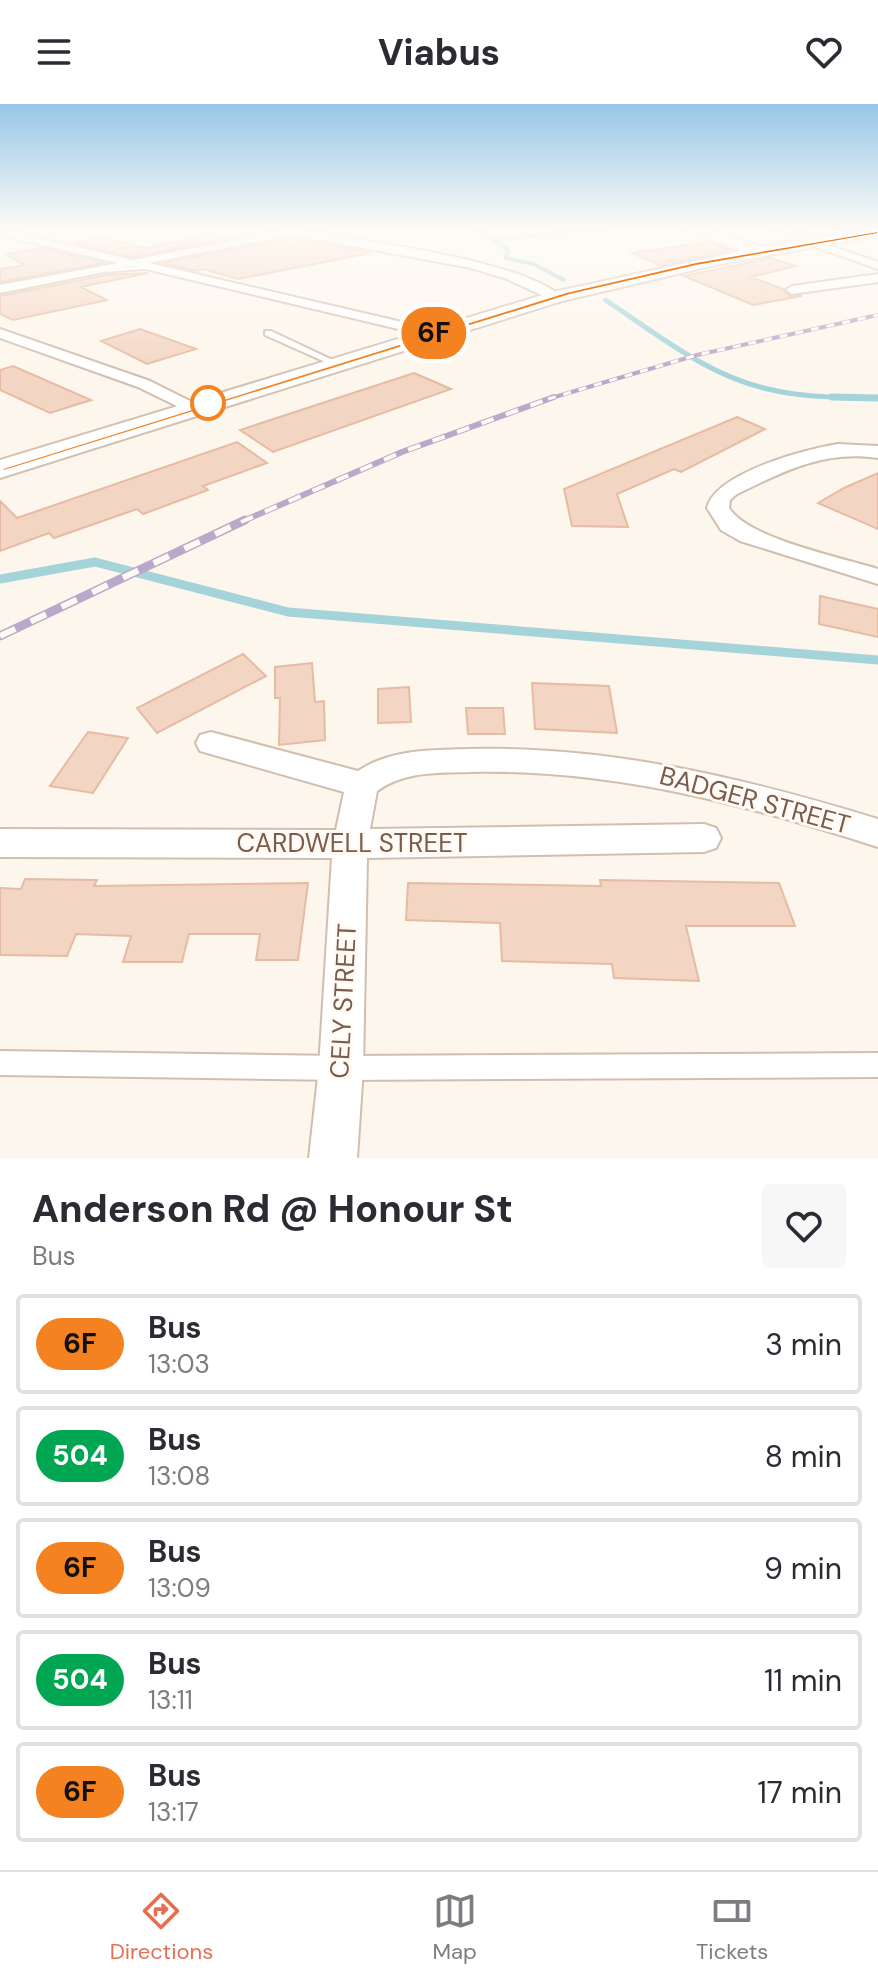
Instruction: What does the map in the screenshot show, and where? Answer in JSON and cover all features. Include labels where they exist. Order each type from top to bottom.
[{"type":"main road","points":[[0,469],[432,333],[556,297],[647,277]]},
{"type":"street","points":[[0,289],[63,277]]},
{"type":"street","points":[[194,277],[432,333]]},
{"type":"street","points":[[514,277],[556,297]]},
{"type":"street","points":[[792,290],[878,278]]},
{"type":"street","points":[[0,333],[144,384],[193,407]]},
{"type":"street","points":[[0,349],[39,347]]},
{"type":"street","points":[[878,452],[832,449],[807,454],[730,490],[720,498],[718,508],[729,525],[748,536],[878,577]]},
{"type":"street","points":[[211,743],[362,785],[350,844]]},
{"type":"street","name":"BADGER STREET","points":[[362,785],[382,770],[398,765],[482,760],[593,765],[722,786],[878,833]]},
{"type":"street","name":"CARDWELL STREET","points":[[0,843],[350,844],[704,838]]},
{"type":"street","name":"CELY STREET","points":[[333,1158],[341,1068],[350,844]]},
{"type":"lane","points":[[268,333],[335,363]]},
{"type":"lane","points":[[0,1063],[341,1068],[878,1065]]},
{"type":"building","points":[[0,277],[26,277],[0,282]]},
{"type":"building","points":[[95,277],[128,277],[81,287],[107,300],[13,320],[0,314],[0,296]]},
{"type":"building","points":[[687,277],[751,277],[783,289],[790,296],[802,296],[753,305]]},
{"type":"building","points":[[140,329],[196,349],[147,364],[101,341]]},
{"type":"building","points":[[13,366],[91,400],[50,413],[0,390],[0,370]]},
{"type":"building","points":[[414,373],[451,389],[273,452],[240,430]]},
{"type":"building","points":[[737,417],[765,429],[681,472],[674,469],[617,494],[628,527],[572,526],[564,489]]},
{"type":"building","points":[[237,442],[267,463],[203,486],[208,490],[143,514],[137,509],[54,538],[49,533],[0,551],[0,501],[17,518]]},
{"type":"building","points":[[878,473],[878,529],[818,503],[844,488]]},
{"type":"building","points":[[820,596],[878,609],[878,637],[819,624]]},
{"type":"building","points":[[243,654],[266,676],[157,733],[137,708]]},
{"type":"building","points":[[312,663],[315,702],[324,701],[325,740],[279,745],[280,698],[275,698],[275,667]]},
{"type":"building","points":[[532,683],[609,686],[617,733],[535,729]]},
{"type":"building","points":[[409,687],[411,722],[378,723],[378,689]]},
{"type":"building","points":[[466,708],[503,708],[505,734],[468,734]]},
{"type":"building","points":[[88,732],[128,738],[93,793],[50,786]]},
{"type":"building","points":[[25,879],[97,880],[94,886],[308,883],[298,960],[256,960],[260,934],[189,934],[182,962],[123,962],[131,936],[76,934],[67,956],[0,955],[0,888],[21,889]]},
{"type":"building","points":[[600,880],[779,883],[795,926],[686,926],[699,981],[614,978],[612,964],[502,961],[500,923],[406,920],[408,883],[601,886]]},
{"type":"waterway","points":[[559,277],[564,280]]},
{"type":"waterway","points":[[605,300],[610,303]]},
{"type":"waterway","points":[[607,301],[704,364],[746,383],[795,394],[878,398],[832,397]]},
{"type":"waterway","points":[[0,579],[95,562],[288,612],[878,660]]},
{"type":"railway","points":[[551,398],[697,355],[878,315]]},
{"type":"railway","points":[[241,522],[402,452],[551,398]]},
{"type":"railway","points":[[0,636],[245,520]]},
{"type":"bus line","name":"6F","points":[[0,469],[472,320],[634,277]]}]
